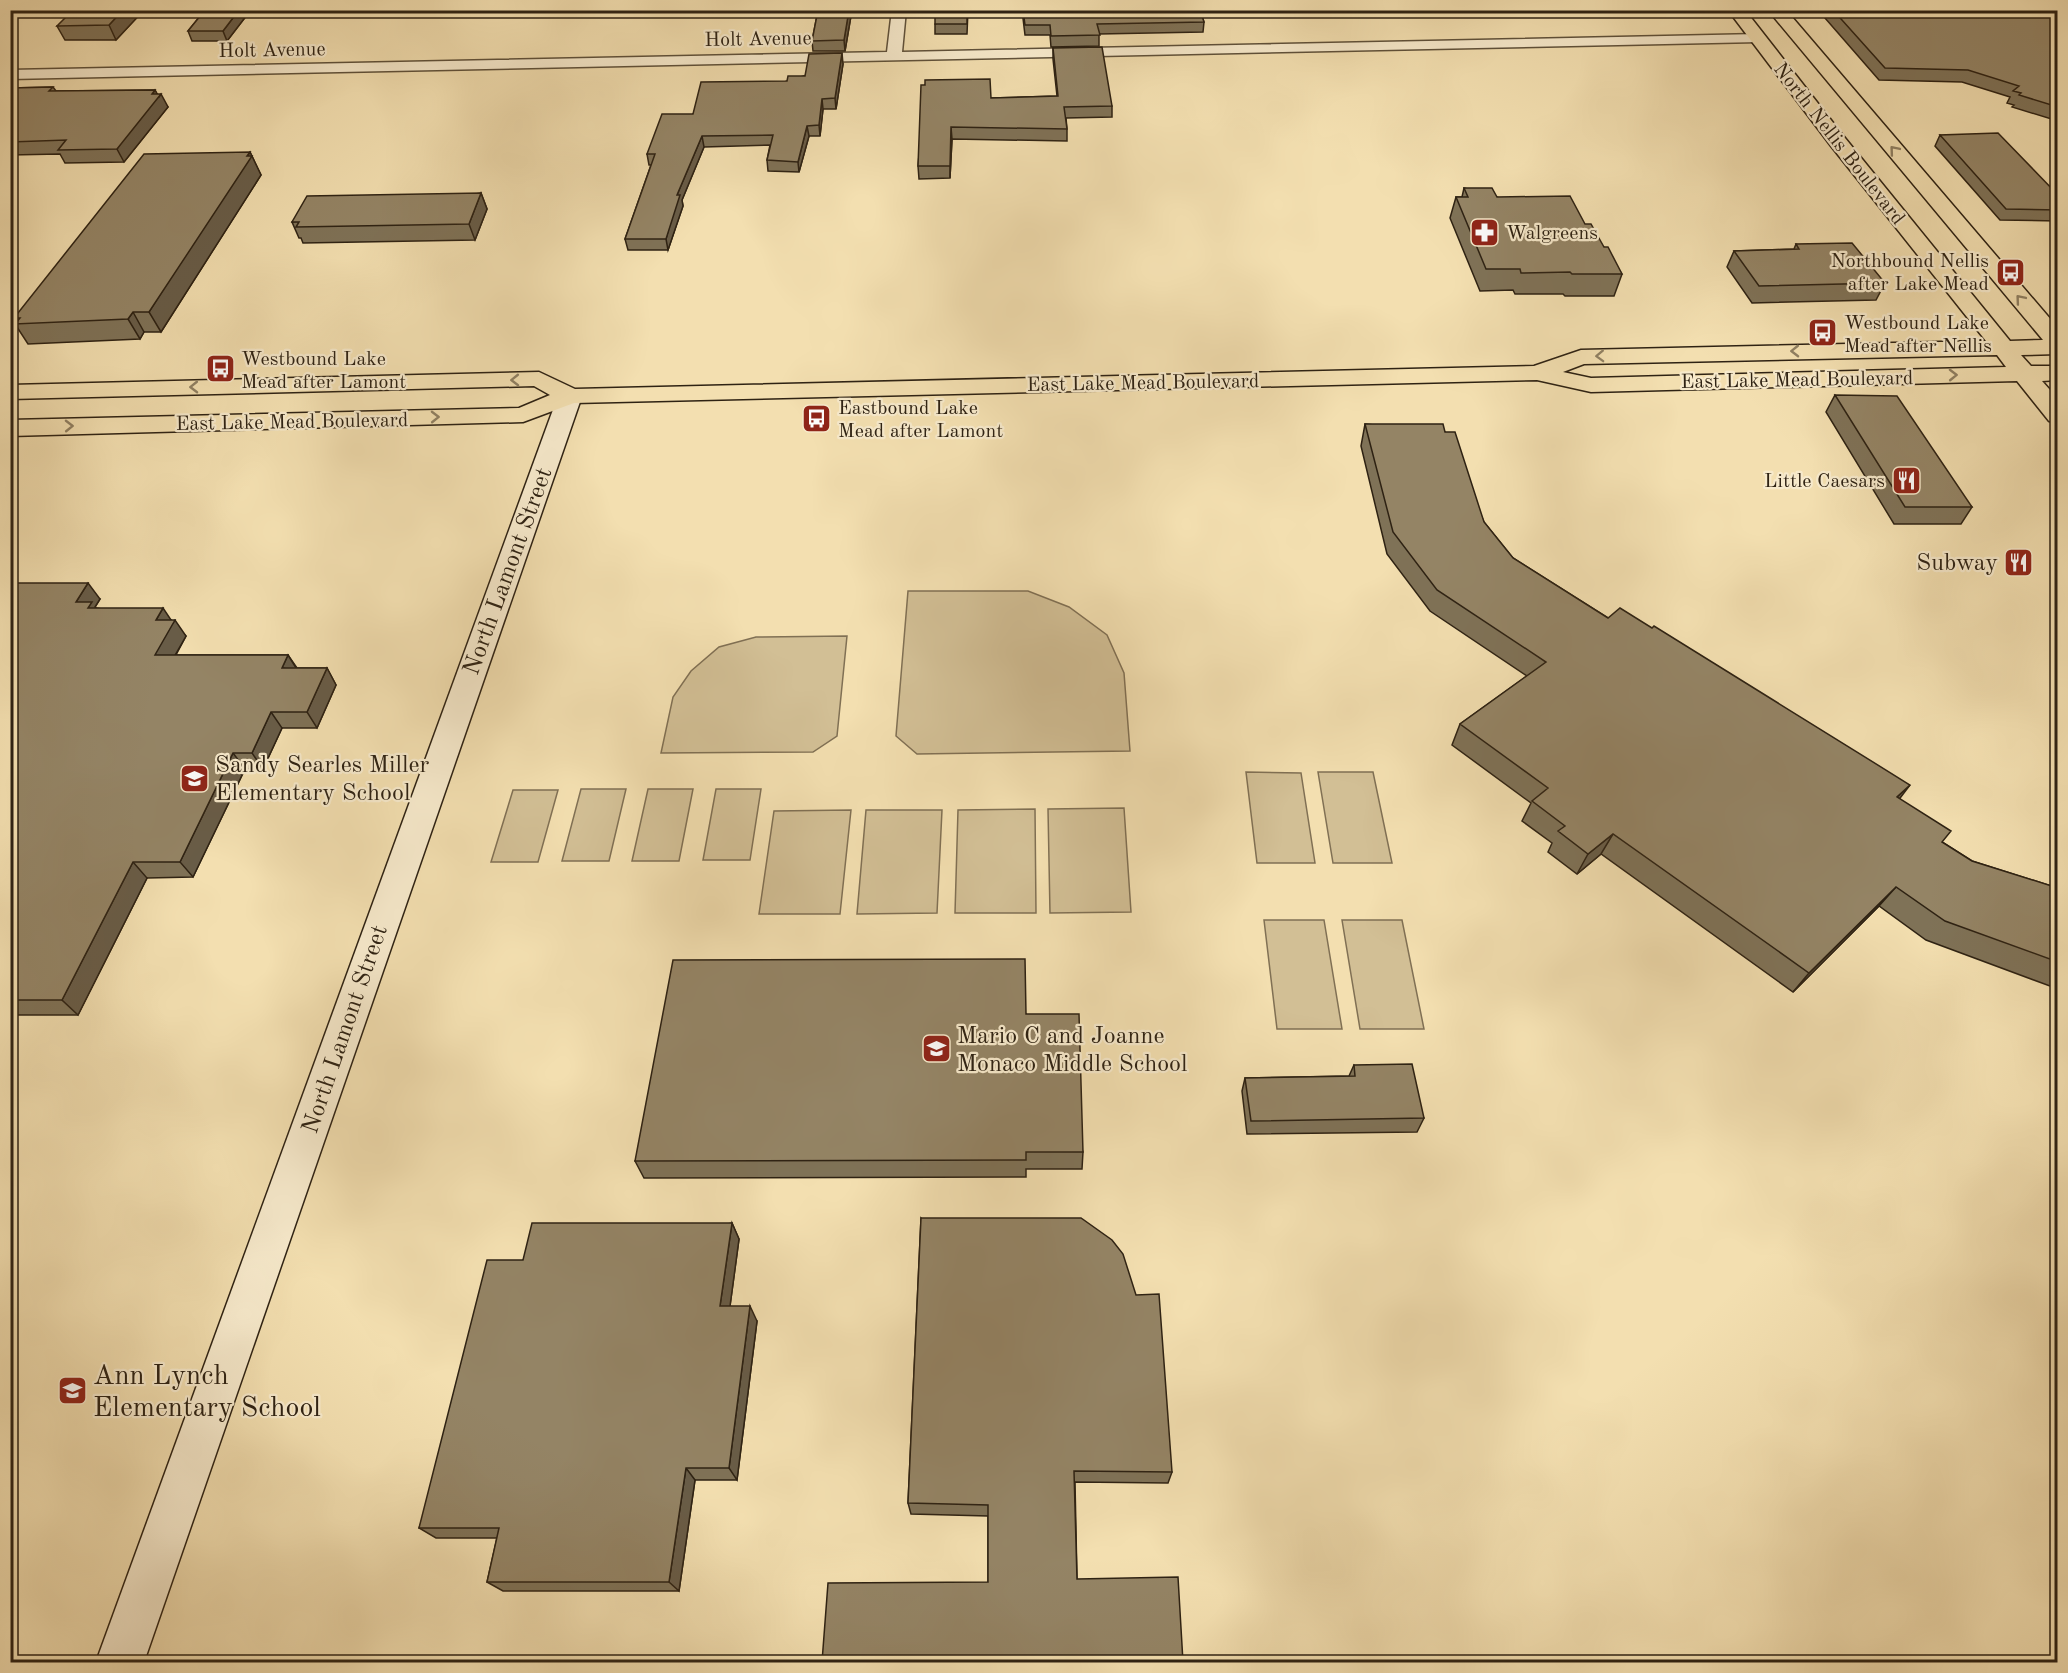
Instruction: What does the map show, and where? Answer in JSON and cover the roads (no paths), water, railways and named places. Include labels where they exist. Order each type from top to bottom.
[{"type":"main road","name":"North Nellis Boulevard","points":[[1736,10],[2058,416]]},
{"type":"main road","name":"North Nellis Boulevard","points":[[1776,10],[2058,345]]},
{"type":"main road","name":"East Lake Mead Boulevard","points":[[1537,373],[1581,357],[2058,345]]},
{"type":"main road","name":"East Lake Mead Boulevard","points":[[10,428],[523,415],[570,396],[1537,373],[1592,385],[2058,374]]},
{"type":"main road","name":"East Lake Mead Boulevard","points":[[10,392],[539,379],[570,396]]},
{"type":"main road","points":[[10,415],[35,410],[223,404],[303,385]]},
{"type":"street","points":[[894,55],[899,10]]},
{"type":"street","name":"Holt Avenue","points":[[10,75],[1759,38]]},
{"type":"street","name":"North Lamont Street","points":[[120,1662],[570,396]]},
{"type":"place","name":"Walgreens","points":[[1485,232]]},
{"type":"place","name":"Northbound Nellis after Lake Mead","points":[[2010,272]]},
{"type":"place","name":"Westbound Lake Mead after Nellis","points":[[1823,333]]},
{"type":"place","name":"Westbound Lake Mead after Lamont","points":[[220,369]]},
{"type":"place","name":"Eastbound Lake Mead after Lamont","points":[[817,419]]},
{"type":"place","name":"Little Caesars","points":[[1906,480]]},
{"type":"place","name":"Subway","points":[[2019,562]]},
{"type":"place","name":"Sandy Searles Miller Elementary School","points":[[194,778]]},
{"type":"place","name":"Mario C and Joanne Monaco Middle School","points":[[936,1049]]},
{"type":"place","name":"Ann Lynch Elementary School","points":[[72,1390]]}]
